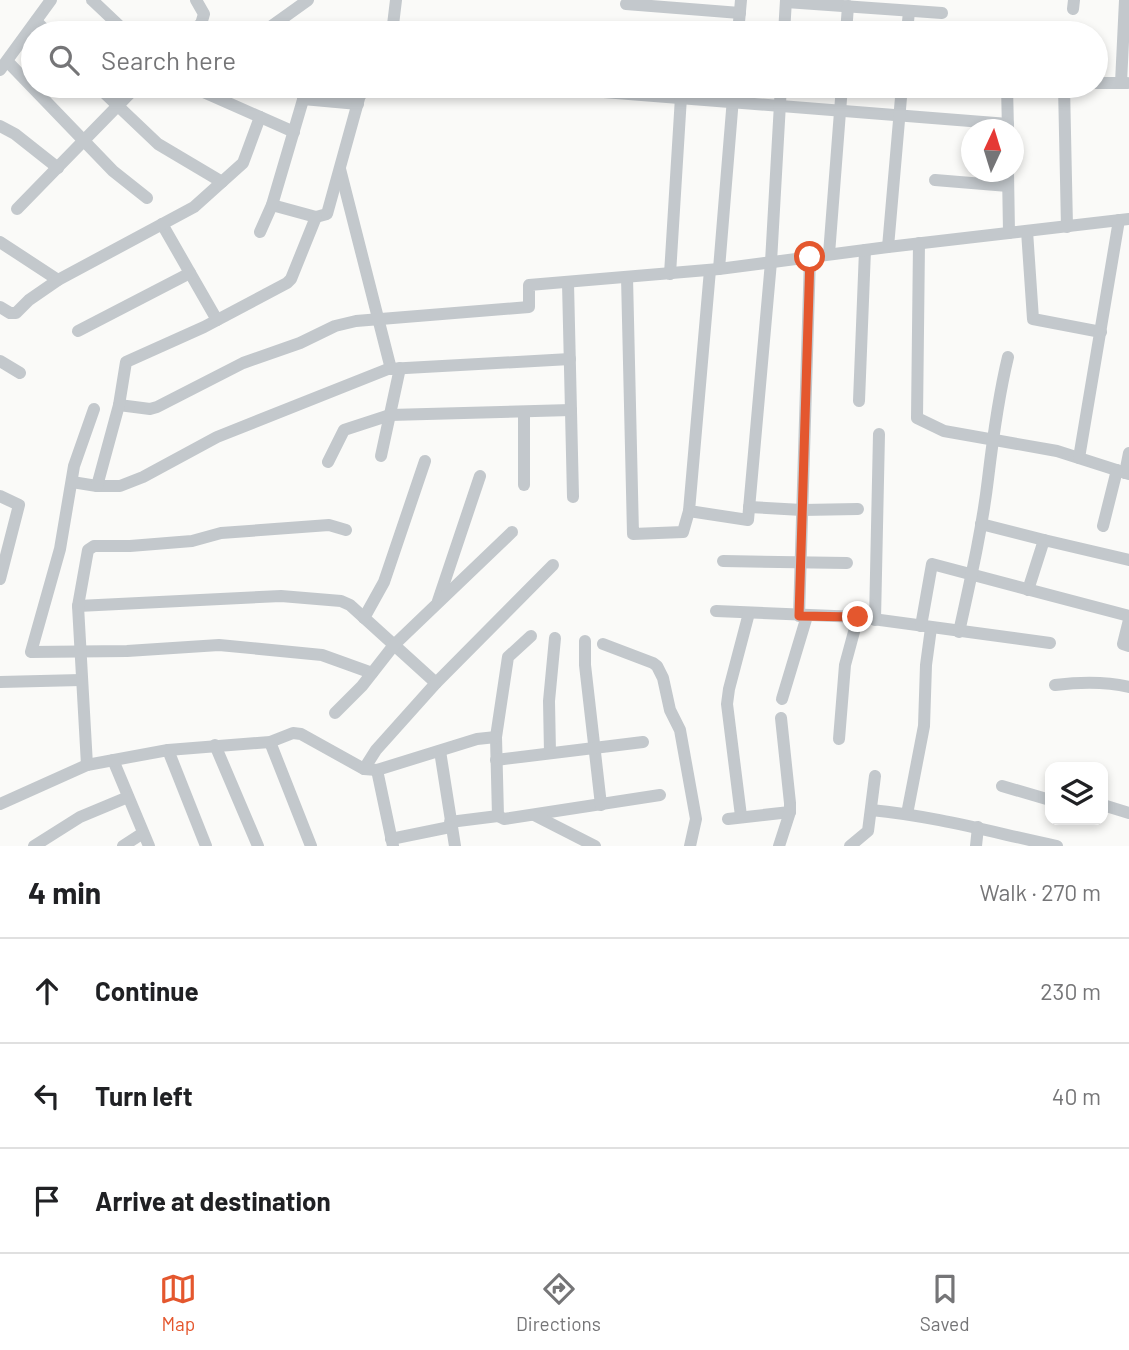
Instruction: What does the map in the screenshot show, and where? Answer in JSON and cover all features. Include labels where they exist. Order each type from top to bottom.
[{"type":"street","points":[[36,21],[51,0]]},
{"type":"street","points":[[92,0],[114,21]]},
{"type":"street","points":[[196,0],[204,14],[204,21]]},
{"type":"street","points":[[278,21],[307,0]]},
{"type":"street","points":[[393,21],[396,0]]},
{"type":"street","points":[[1125,0],[1125,83]]},
{"type":"street","points":[[785,21],[786,1],[942,13]]},
{"type":"street","points":[[626,4],[741,6]]},
{"type":"street","points":[[847,21],[848,6]]},
{"type":"street","points":[[908,21],[909,10]]},
{"type":"street","points":[[21,42],[4,65],[21,81]]},
{"type":"street","points":[[39,98],[113,171],[147,198]]},
{"type":"street","points":[[109,98],[158,144],[222,181]]},
{"type":"street","points":[[17,209],[124,98]]},
{"type":"street","points":[[217,98],[294,132]]},
{"type":"street","points":[[260,232],[272,205],[294,132],[300,98]]},
{"type":"street","points":[[330,98],[358,104]]},
{"type":"street","points":[[272,205],[316,217],[327,214],[359,98]]},
{"type":"street","points":[[670,274],[681,98]]},
{"type":"street","points":[[691,98],[961,122]]},
{"type":"street","points":[[626,278],[633,534],[683,532],[689,511],[733,98]]},
{"type":"street","points":[[689,511],[748,520],[771,262],[780,98]]},
{"type":"street","points":[[830,254],[841,98]]},
{"type":"street","points":[[888,247],[901,98]]},
{"type":"street","points":[[1007,98],[1008,119]]},
{"type":"street","points":[[1064,98],[1067,227]]},
{"type":"street","points":[[0,307],[10,313],[16,313],[29,300],[58,280],[194,207],[247,157],[261,117]]},
{"type":"street","points":[[0,126],[15,134],[58,168]]},
{"type":"street","points":[[340,169],[379,320],[396,369],[381,456]]},
{"type":"street","points":[[934,180],[1009,186]]},
{"type":"street","points":[[1009,182],[1009,233]]},
{"type":"street","points":[[97,486],[119,405],[125,362],[217,320],[287,283],[316,217]]},
{"type":"street","points":[[119,405],[150,409],[157,407],[243,363],[300,343],[335,326],[356,321],[529,307],[529,285],[715,270],[1124,220],[1079,458]]},
{"type":"street","points":[[162,224],[217,320]]},
{"type":"street","points":[[1027,231],[1033,319],[1101,332]]},
{"type":"street","points":[[0,242],[58,280]]},
{"type":"street","points":[[919,243],[917,418],[944,431],[1046,449],[1124,472]]},
{"type":"street","points":[[859,401],[865,250]]},
{"type":"street","points":[[782,699],[803,616],[800,564],[810,257]]},
{"type":"street","points":[[78,331],[190,273]]},
{"type":"street","points":[[568,283],[573,497]]},
{"type":"street","points":[[959,632],[981,524],[991,440],[1007,357]]},
{"type":"street","points":[[72,482],[120,486],[217,437],[396,369],[570,359]]},
{"type":"street","points":[[0,361],[20,373]]},
{"type":"street","points":[[94,409],[74,466],[60,549],[31,650],[33,653],[219,645],[323,655],[372,673]]},
{"type":"street","points":[[328,462],[344,430],[390,415],[571,410]]},
{"type":"street","points":[[524,412],[524,485]]},
{"type":"street","points":[[875,620],[879,434]]},
{"type":"street","points":[[1103,526],[1129,453]]},
{"type":"street","points":[[364,618],[384,582],[425,461]]},
{"type":"street","points":[[437,605],[480,477]]},
{"type":"street","points":[[0,496],[19,505],[0,579]]},
{"type":"street","points":[[749,507],[858,509]]},
{"type":"street","points":[[981,524],[1129,560]]},
{"type":"street","points":[[87,765],[78,606],[88,550],[94,546],[192,541],[221,533],[329,525],[345,530]]},
{"type":"street","points":[[335,713],[394,645],[512,532]]},
{"type":"street","points":[[1028,590],[1044,540]]},
{"type":"street","points":[[723,561],[847,563]]},
{"type":"street","points":[[907,814],[924,726],[926,627],[932,564],[1129,618],[1123,644],[1129,646]]},
{"type":"street","points":[[553,565],[436,683],[376,750],[370,770],[392,842],[450,825],[498,816],[504,819],[660,795]]},
{"type":"street","points":[[78,606],[281,596],[341,601],[350,605],[436,683]]},
{"type":"street","points":[[716,611],[858,617],[1049,643]]},
{"type":"street","points":[[749,613],[727,704],[735,817],[790,812]]},
{"type":"street","points":[[839,739],[845,665],[858,617]]},
{"type":"street","points":[[498,816],[496,737],[508,657],[531,636]]},
{"type":"street","points":[[550,753],[550,701],[555,638]]},
{"type":"street","points":[[585,641],[585,665],[601,805]]},
{"type":"street","points":[[603,645],[653,663],[663,678],[670,710],[680,730],[696,819],[690,846]]},
{"type":"street","points":[[0,682],[81,680]]},
{"type":"street","points":[[1055,685],[1082,682],[1129,687]]},
{"type":"street","points":[[779,846],[790,812],[781,718]]},
{"type":"street","points":[[0,804],[87,765],[168,750],[270,742],[293,733],[301,734],[370,770],[477,739],[496,737]]},
{"type":"street","points":[[270,742],[311,846]]},
{"type":"street","points":[[496,760],[643,742]]},
{"type":"street","points":[[215,745],[258,846]]},
{"type":"street","points":[[168,750],[206,846]]},
{"type":"street","points":[[440,751],[455,846]]},
{"type":"street","points":[[113,760],[146,840],[123,846]]},
{"type":"street","points":[[850,846],[867,834],[875,776]]},
{"type":"street","points":[[1002,786],[1045,799]]},
{"type":"street","points":[[34,846],[80,817],[128,797]]},
{"type":"street","points":[[1108,807],[1129,813]]},
{"type":"street","points":[[871,810],[978,827],[1057,846]]},
{"type":"street","points":[[534,815],[594,846]]},
{"type":"street","points":[[976,846],[978,827]]},
{"type":"route","points":[[810,257],[799,616],[858,617]]}]
